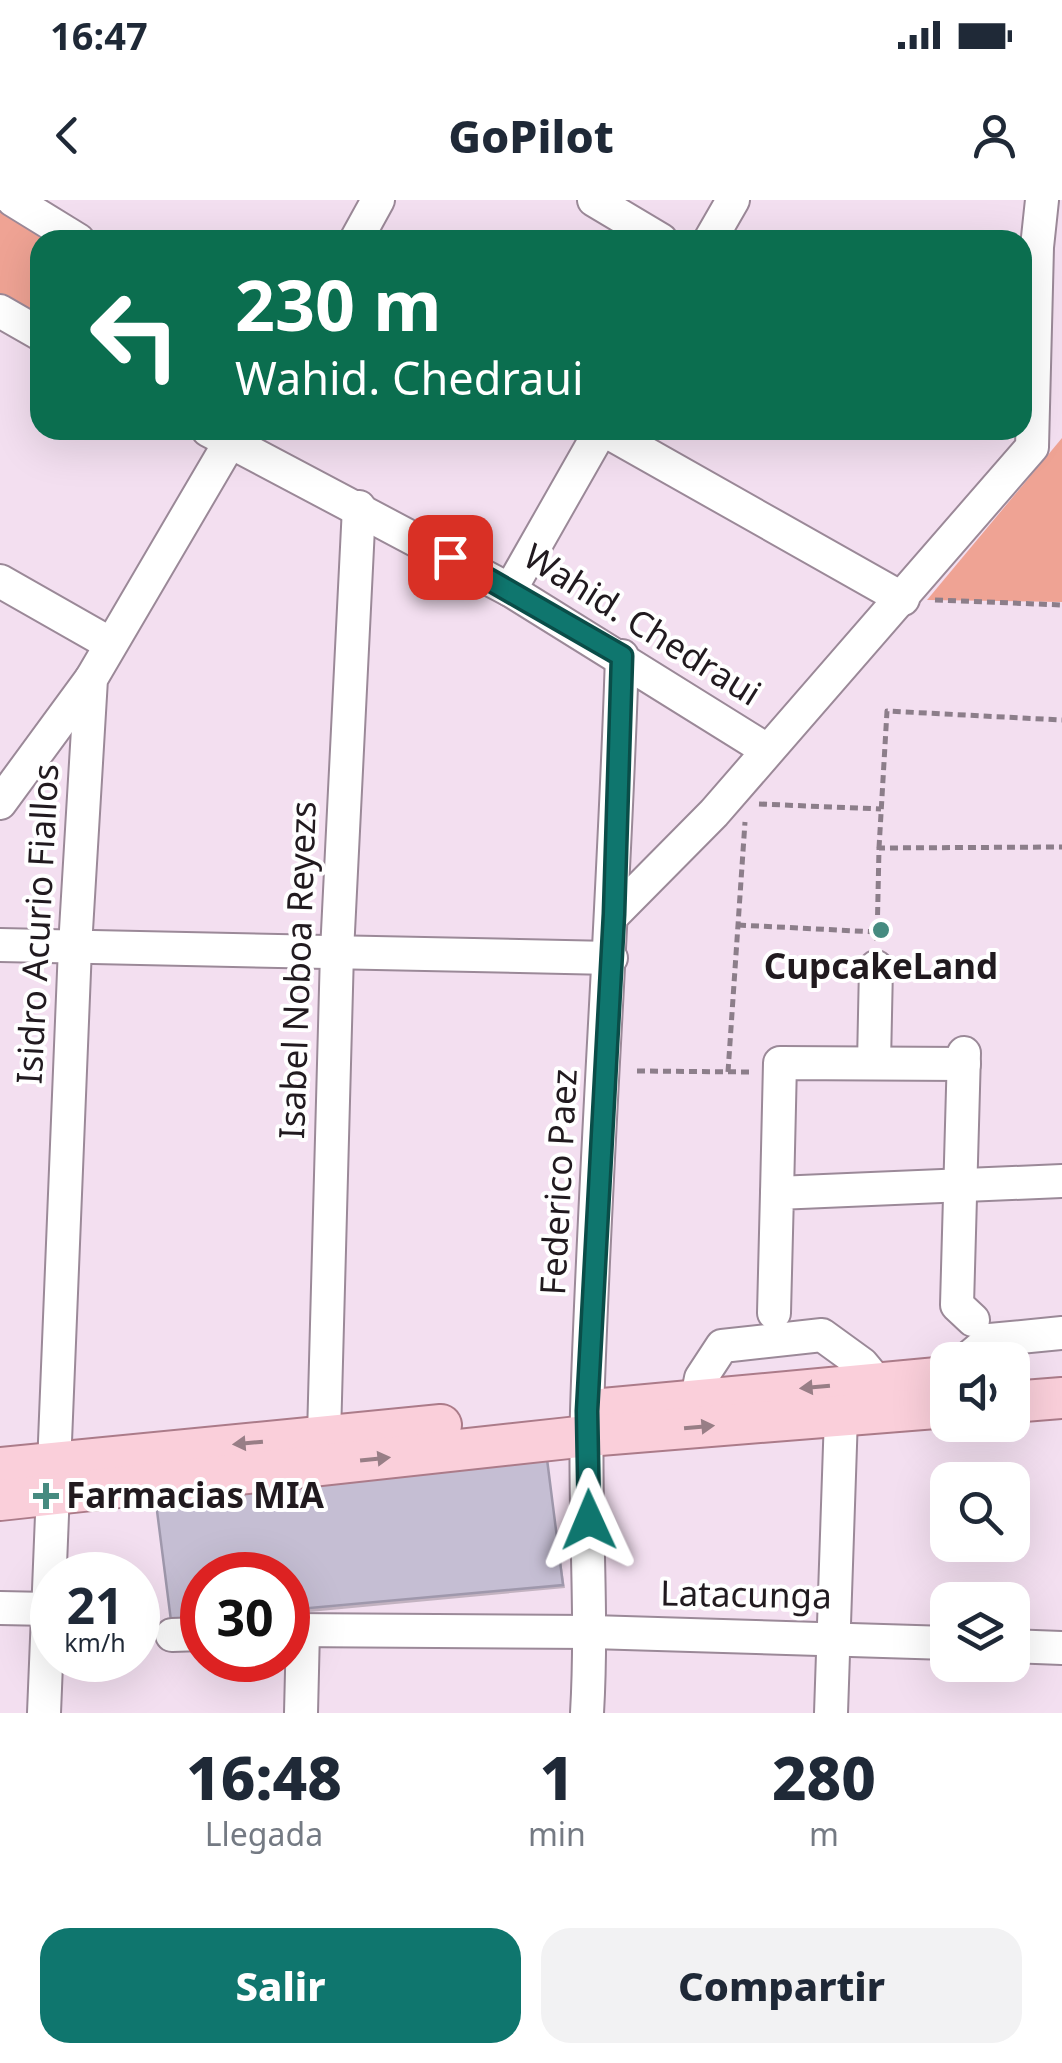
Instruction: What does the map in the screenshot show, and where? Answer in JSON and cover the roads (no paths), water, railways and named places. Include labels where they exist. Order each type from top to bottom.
[{"type":"main road","points":[[1030,1373],[1062,1371]]},
{"type":"main road","points":[[0,1468],[56,1478],[587,1424],[697,1398],[930,1379]]},
{"type":"main road","points":[[1030,1401],[1062,1398]]},
{"type":"main road","points":[[0,1500],[56,1478],[324,1436],[841,1416],[930,1409]]},
{"type":"street","points":[[13,200],[62,230]]},
{"type":"street","points":[[362,230],[378,200]]},
{"type":"street","points":[[594,200],[644,230]]},
{"type":"street","points":[[716,230],[733,200]]},
{"type":"street","points":[[614,914],[714,813],[767,750],[915,600],[1032,447],[1048,212]]},
{"type":"street","points":[[0,311],[30,328]]},
{"type":"street","name":"Isidro Acurio Fiallos","points":[[52,1552],[75,947],[91,679],[222,440]]},
{"type":"street","name":"Wahid. Chedraui","points":[[236,440],[510,590],[622,656],[767,750]]},
{"type":"street","points":[[510,590],[597,440]]},
{"type":"street","points":[[621,440],[915,600]]},
{"type":"street","points":[[1020,440],[1032,447]]},
{"type":"street","name":"Isabel Noboa Reyezs","points":[[324,1436],[337,952],[359,507]]},
{"type":"street","points":[[0,580],[109,642]]},
{"type":"street","name":"Federico Paez","points":[[587,1713],[592,1632],[587,1424],[612,958],[622,656]]},
{"type":"street","points":[[0,803],[91,679]]},
{"type":"street","points":[[0,945],[612,958]]},
{"type":"street","points":[[874,1063],[876,967]]},
{"type":"street","points":[[774,1313],[780,1063],[964,1058],[957,1305],[972,1320]]},
{"type":"street","points":[[777,1192],[1062,1181]]},
{"type":"street","points":[[988,1342],[1062,1333]]},
{"type":"street","points":[[831,1713],[841,1416]]},
{"type":"street","points":[[0,1608],[30,1609]]},
{"type":"street","name":"Latacunga","points":[[310,1630],[592,1632],[930,1642]]},
{"type":"street","points":[[1030,1647],[1062,1648]]},
{"type":"street","name":"Isidro Acurio Fiallos","points":[[44,1713],[45,1682]]},
{"type":"street","points":[[299,1682],[301,1713]]},
{"type":"place","name":"CupcakeLand","points":[[881,930]]},
{"type":"place","name":"Farmacias MIA","points":[[46,1496]]}]
